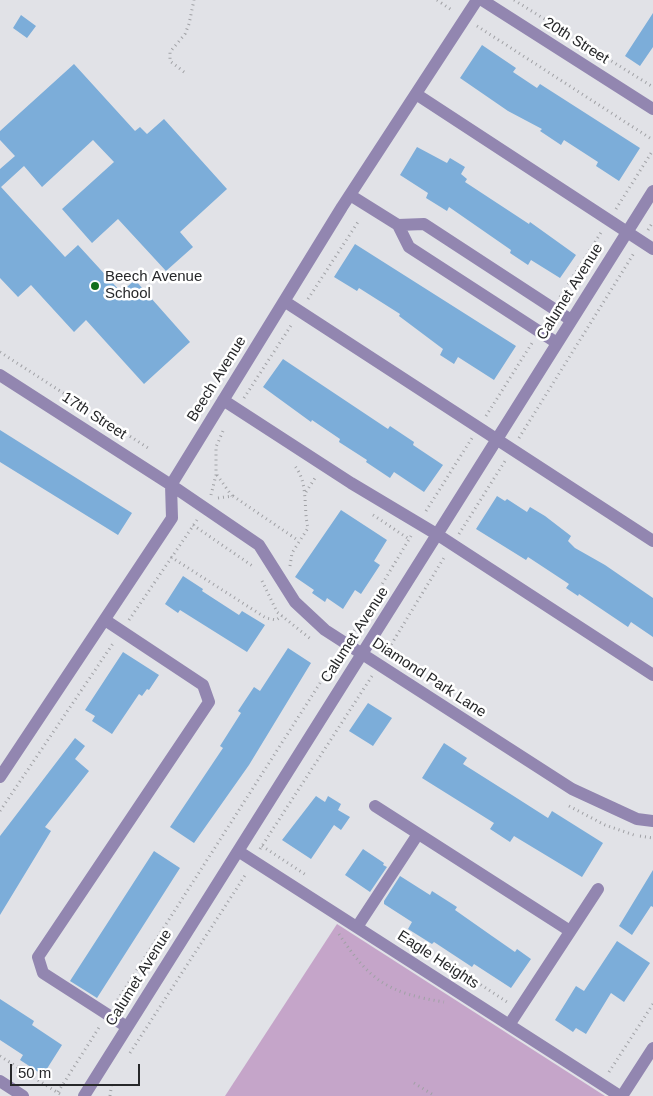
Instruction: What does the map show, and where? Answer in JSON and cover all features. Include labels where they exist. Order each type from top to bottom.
[{"type":"street","name":"Beech Avenue","points":[[171,485],[350,195],[477,0]]},
{"type":"street","name":"20th Street","points":[[482,0],[653,109]]},
{"type":"street","points":[[416,94],[653,248]]},
{"type":"street","name":"Calumet Avenue","points":[[84,1096],[653,191]]},
{"type":"street","points":[[350,195],[398,225],[409,247],[557,342]]},
{"type":"street","points":[[398,225],[424,224],[571,320]]},
{"type":"street","points":[[284,301],[653,541]]},
{"type":"street","name":"17th Street","points":[[0,376],[171,485]]},
{"type":"street","points":[[223,400],[351,483],[438,534],[653,676]]},
{"type":"street","points":[[0,777],[172,518],[171,485]]},
{"type":"street","name":"Diamond Park Lane","points":[[171,485],[259,545],[295,602],[325,630],[572,789],[637,818],[653,821]]},
{"type":"street","points":[[104,620],[203,685],[209,702],[38,957],[43,972],[127,1027]]},
{"type":"street","points":[[375,806],[570,931]]},
{"type":"street","points":[[357,927],[418,834]]},
{"type":"street","name":"Eagle Heights","points":[[238,851],[621,1096]]},
{"type":"street","points":[[509,1025],[598,889]]},
{"type":"street","points":[[621,1096],[653,1048]]},
{"type":"street","points":[[0,1081],[23,1096]]},
{"type":"path","points":[[184,72],[170,62],[170,52],[185,34],[194,0]]},
{"type":"path","points":[[436,0],[653,140]]},
{"type":"path","points":[[514,0],[653,87]]},
{"type":"path","points":[[232,496],[210,500],[216,475],[216,447],[237,409],[358,222]]},
{"type":"path","points":[[126,1060],[379,665],[452,544],[653,222]]},
{"type":"path","points":[[0,352],[148,448]]},
{"type":"path","points":[[289,462],[296,466],[305,492],[305,517],[308,528],[292,553],[291,570]]},
{"type":"path","points":[[216,475],[232,496],[299,541]]},
{"type":"path","points":[[305,492],[315,478]]},
{"type":"path","points":[[0,811],[204,508]]},
{"type":"path","points":[[193,524],[258,571]]},
{"type":"path","points":[[58,1092],[355,630],[410,539]]},
{"type":"path","points":[[171,557],[266,618],[276,620],[282,616]]},
{"type":"path","points":[[262,579],[277,612],[316,643]]},
{"type":"path","points":[[348,625],[355,630]]},
{"type":"path","points":[[330,653],[337,658]]},
{"type":"path","points":[[246,873],[254,878]]},
{"type":"path","points":[[331,928],[338,934],[355,958],[382,983],[400,992],[447,1002]]},
{"type":"path","points":[[602,1084],[653,1004]]},
{"type":"path","points":[[0,1056],[63,1096]]},
{"type":"path","points":[[110,1096],[111,1084],[116,1076]]},
{"type":"path","points":[[414,1083],[435,1096]]},
{"type":"shaded area","points":[[337,924],[605,1096],[225,1096]]},
{"type":"building","points":[[653,13],[653,47],[640,66],[625,56]]},
{"type":"building","points":[[21,15],[36,26],[27,38],[13,28]]},
{"type":"building","points":[[482,45],[516,68],[513,72],[537,88],[540,84],[640,148],[619,181],[596,166],[598,162],[564,140],[561,145],[540,131],[542,129],[508,111],[460,78]]},
{"type":"building","points":[[74,64],[135,131],[140,127],[147,134],[164,119],[227,189],[180,232],[193,247],[166,271],[118,219],[92,243],[62,209],[114,162],[93,140],[42,187],[24,166],[1,187],[65,257],[78,245],[121,292],[135,280],[190,342],[144,384],[86,320],[74,332],[31,285],[18,297],[0,278],[0,169],[15,156],[0,140],[0,131]]},
{"type":"building","points":[[417,147],[447,163],[450,158],[465,167],[461,174],[467,179],[465,182],[529,224],[530,222],[576,255],[560,278],[531,260],[528,265],[510,253],[511,250],[449,207],[447,211],[426,198],[428,193],[400,175]]},
{"type":"building","points":[[355,244],[516,346],[494,380],[458,357],[454,364],[440,355],[443,349],[399,316],[400,314],[359,288],[357,291],[334,277]]},
{"type":"building","points":[[283,359],[388,429],[390,426],[414,442],[413,445],[443,465],[424,492],[394,472],[390,478],[339,442],[340,439],[312,420],[311,422],[263,387]]},
{"type":"building","points":[[0,430],[132,513],[118,535],[0,462]]},
{"type":"building","points":[[497,496],[505,501],[507,499],[527,512],[530,507],[545,516],[571,536],[568,541],[575,548],[605,565],[653,598],[653,637],[631,622],[628,627],[579,594],[578,596],[566,588],[569,584],[528,557],[526,560],[476,529]]},
{"type":"building","points":[[341,510],[387,540],[374,561],[380,565],[361,594],[355,590],[343,609],[327,598],[325,602],[312,593],[314,590],[295,577]]},
{"type":"building","points":[[183,576],[239,615],[242,611],[265,625],[247,652],[180,610],[178,613],[165,604]]},
{"type":"building","points":[[288,648],[311,663],[249,765],[194,843],[170,827],[223,748],[220,746],[241,713],[238,711],[254,687],[260,691]]},
{"type":"building","points":[[123,652],[159,675],[149,690],[147,689],[142,696],[139,694],[112,734],[92,721],[95,716],[85,710]]},
{"type":"building","points":[[368,703],[392,718],[373,746],[349,731]]},
{"type":"building","points":[[75,738],[85,746],[75,759],[89,771],[45,827],[51,831],[0,915],[0,836]]},
{"type":"building","points":[[444,743],[467,758],[463,764],[548,818],[552,811],[603,843],[582,877],[514,836],[510,842],[490,829],[494,823],[422,778]]},
{"type":"building","points":[[316,796],[325,802],[328,796],[341,804],[338,810],[350,817],[341,830],[334,825],[311,859],[282,840]]},
{"type":"building","points":[[363,849],[387,867],[370,892],[345,875]]},
{"type":"building","points":[[154,851],[180,868],[97,998],[70,981]]},
{"type":"building","points":[[653,870],[653,907],[651,906],[632,935],[619,926]]},
{"type":"building","points":[[400,876],[430,895],[432,891],[457,907],[455,910],[515,952],[517,949],[531,959],[511,988],[474,964],[472,967],[434,942],[432,944],[408,929],[412,922],[384,904]]},
{"type":"building","points":[[617,941],[650,963],[624,1002],[611,993],[586,1034],[576,1028],[573,1032],[555,1020],[576,986],[584,991]]},
{"type":"building","points":[[0,999],[34,1021],[32,1025],[62,1045],[43,1075],[20,1060],[23,1055],[0,1040]]},
{"type":"place","name":"Beech Avenue School","points":[[95,286]]}]
